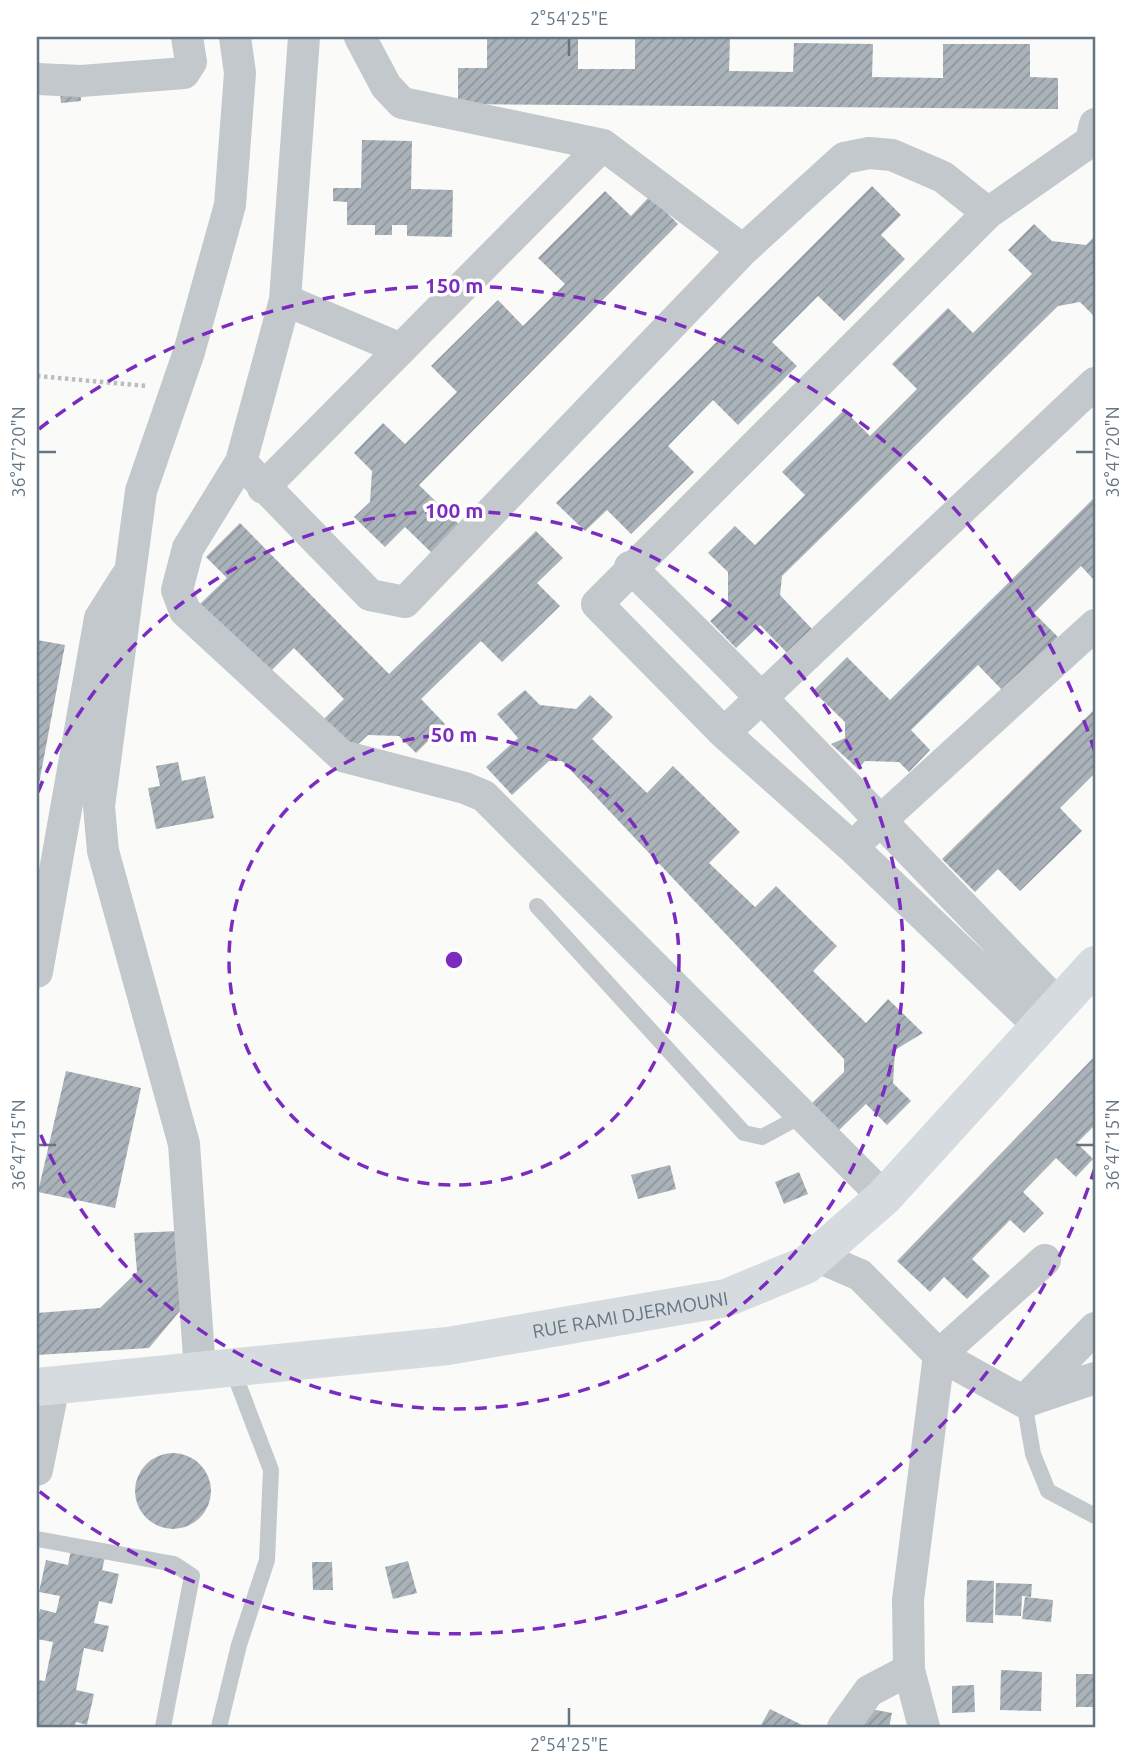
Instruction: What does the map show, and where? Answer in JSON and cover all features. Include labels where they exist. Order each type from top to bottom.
[{"type":"main road","name":"RUE RAMI DJERMOUNI","points":[[45,1386],[448,1346],[726,1298],[806,1265],[884,1197],[1073,995]]},
{"type":"street","points":[[37,79],[81,81],[184,73],[191,62],[187,37]]},
{"type":"street","points":[[216,1369],[184,1144],[103,850],[99,806],[141,491],[177,388],[230,205],[240,73],[236,37]]},
{"type":"street","points":[[304,37],[285,300],[241,462],[188,548],[177,590],[185,611],[342,756],[466,788],[484,796],[884,1197]]},
{"type":"street","points":[[360,37],[386,86],[402,103],[603,145],[743,250]]},
{"type":"street","points":[[1073,995],[852,847],[724,733],[597,604],[630,567],[988,213],[1094,137]]},
{"type":"street","points":[[263,488],[603,145]]},
{"type":"street","points":[[241,462],[263,488],[370,595],[405,602],[743,250],[844,158],[869,153],[892,155],[943,177],[988,213]]},
{"type":"street","points":[[285,300],[401,349]]},
{"type":"street","points":[[724,733],[1095,383]]},
{"type":"street","points":[[630,567],[764,697],[879,822],[1073,995]]},
{"type":"street","points":[[37,969],[100,618],[131,569]]},
{"type":"street","points":[[852,847],[1095,625]]},
{"type":"street","points":[[816,1256],[860,1275],[939,1355],[1024,1402],[1095,1378]]},
{"type":"street","points":[[924,1727],[909,1670],[908,1600],[939,1355],[1045,1260]]},
{"type":"street","points":[[1024,1402],[1095,1328]]},
{"type":"street","points":[[37,1470],[45,1386]]},
{"type":"street","points":[[843,1727],[869,1691],[909,1670]]},
{"type":"lane","points":[[537,906],[744,1133],[762,1137],[803,1115]]},
{"type":"lane","points":[[216,1369],[271,1470],[267,1559],[239,1645],[219,1727]]},
{"type":"lane","points":[[1024,1402],[1033,1454],[1048,1491],[1095,1516]]},
{"type":"lane","points":[[37,1539],[174,1564],[192,1576],[163,1727]]},
{"type":"path","points":[[37,376],[177,388]]},
{"type":"building","points":[[487,37],[578,37],[578,69],[635,69],[635,38],[730,39],[729,71],[793,72],[794,43],[873,44],[872,77],[943,78],[943,44],[1030,44],[1030,77],[1058,78],[1058,109],[458,104],[458,68],[487,68]]},
{"type":"building","points":[[80,82],[81,101],[61,103],[59,84]]},
{"type":"building","points":[[362,140],[412,141],[411,189],[453,190],[452,237],[407,236],[407,225],[392,225],[392,235],[375,235],[375,225],[347,225],[347,202],[333,201],[333,188],[361,188]]},
{"type":"building","points":[[872,186],[901,215],[881,235],[905,259],[844,321],[818,296],[772,342],[797,366],[738,425],[713,400],[668,446],[694,472],[631,534],[607,510],[585,531],[556,503]]},
{"type":"building","points":[[605,191],[631,216],[650,196],[678,224],[419,485],[463,528],[435,556],[405,527],[385,547],[354,517],[370,502],[372,471],[354,453],[383,423],[405,444],[457,392],[431,366],[498,300],[523,326],[565,284],[538,258]]},
{"type":"building","points":[[1034,224],[1052,241],[1086,245],[1095,236],[1095,317],[1080,302],[1058,306],[782,576],[780,595],[813,630],[788,654],[760,625],[736,648],[710,621],[728,604],[728,572],[708,553],[735,526],[755,545],[805,495],[782,472],[844,410],[870,436],[917,389],[892,364],[948,308],[973,333],[1032,274],[1008,250]]},
{"type":"building","points":[[1095,497],[1095,581],[1081,566],[1034,613],[1058,637],[1003,691],[978,665],[911,730],[930,750],[909,772],[899,762],[865,761],[858,769],[831,744],[845,738],[845,722],[813,691],[847,657],[890,700]]},
{"type":"building","points":[[240,523],[389,674],[536,531],[563,558],[537,583],[560,606],[502,662],[481,641],[421,699],[445,724],[416,753],[399,736],[368,735],[352,750],[323,720],[344,699],[294,648],[268,674],[200,604],[227,578],[206,557]]},
{"type":"building","points":[[37,640],[65,645],[38,789],[37,789]]},
{"type":"building","points":[[525,690],[540,705],[576,709],[590,695],[613,717],[592,739],[647,793],[673,766],[740,832],[709,863],[755,907],[776,886],[837,946],[813,971],[866,1023],[888,999],[923,1033],[895,1050],[893,1083],[911,1101],[887,1125],[866,1104],[835,1134],[808,1107],[844,1072],[844,1059],[562,761],[549,761],[512,795],[486,767],[518,738],[497,714]]},
{"type":"building","points":[[1095,709],[1095,773],[1060,808],[1082,831],[1020,891],[998,869],[975,892],[942,859]]},
{"type":"building","points":[[178,762],[182,781],[205,776],[214,818],[156,829],[148,788],[160,786],[156,766]]},
{"type":"building","points":[[1095,1056],[1095,1125],[1077,1143],[1093,1159],[1076,1177],[1056,1158],[1023,1192],[1044,1213],[1024,1233],[1010,1220],[972,1259],[990,1276],[967,1299],[944,1277],[930,1292],[897,1261]]},
{"type":"building","points":[[66,1071],[141,1088],[115,1208],[38,1192]]},
{"type":"building","points":[[670,1165],[676,1189],[638,1199],[631,1175]]},
{"type":"building","points":[[799,1172],[808,1194],[784,1204],[775,1182]]},
{"type":"building","points":[[179,1231],[184,1306],[149,1348],[37,1355],[37,1313],[100,1308],[137,1272],[134,1233]]},
{"type":"building","points":[[166,1453],[180,1453],[194,1459],[205,1470],[211,1491],[208,1506],[200,1518],[180,1529],[166,1529],[152,1523],[141,1512],[135,1498],[135,1484],[141,1470],[152,1459]]},
{"type":"building","points":[[71,1550],[105,1557],[102,1570],[119,1574],[112,1604],[99,1601],[94,1623],[109,1626],[103,1652],[84,1648],[76,1690],[94,1694],[87,1725],[76,1722],[75,1727],[37,1727],[37,1680],[45,1681],[53,1642],[37,1639],[37,1623],[40,1609],[56,1613],[60,1596],[39,1592],[46,1560],[68,1565]]},
{"type":"building","points":[[408,1561],[417,1593],[393,1599],[385,1567]]},
{"type":"building","points":[[312,1562],[332,1562],[333,1590],[313,1590]]},
{"type":"building","points":[[967,1580],[994,1581],[993,1623],[966,1622]]},
{"type":"building","points":[[996,1583],[1032,1584],[1031,1597],[1022,1596],[1021,1616],[995,1615]]},
{"type":"building","points":[[1025,1597],[1053,1600],[1051,1622],[1022,1619]]},
{"type":"building","points":[[1001,1670],[1042,1672],[1041,1711],[1000,1710]]},
{"type":"building","points":[[1076,1674],[1095,1674],[1095,1707],[1076,1707]]},
{"type":"building","points":[[974,1685],[975,1712],[952,1713],[952,1686]]},
{"type":"building","points":[[860,1707],[892,1713],[889,1727],[857,1727]]},
{"type":"building","points":[[770,1709],[806,1727],[760,1727]]}]
